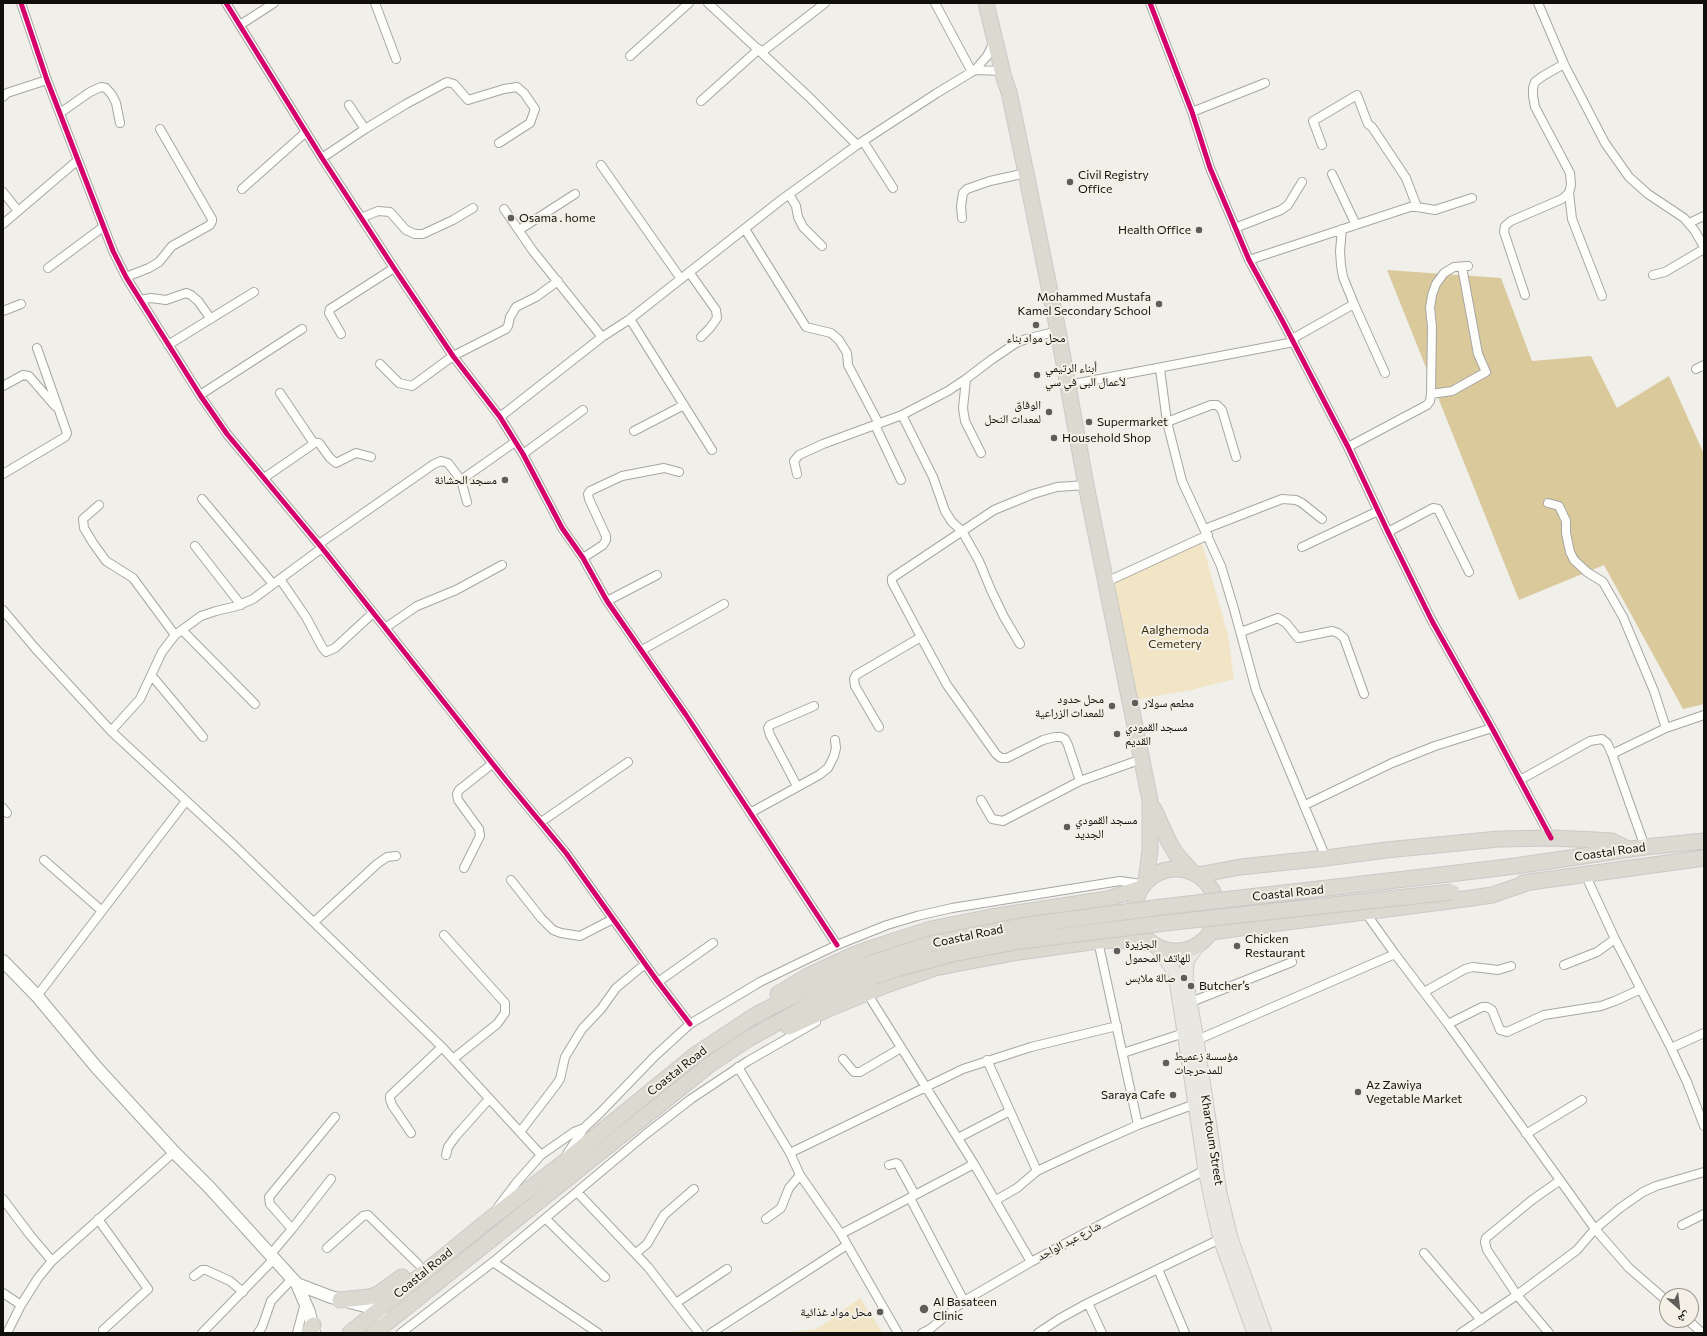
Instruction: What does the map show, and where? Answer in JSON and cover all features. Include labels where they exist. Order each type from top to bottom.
[{"type":"highway","points":[[986,3],[1002,71],[1009,92],[1026,173],[1058,331],[1086,485],[1150,800],[1151,845],[1143,885],[1135,903],[1135,918],[1141,932],[1154,945]]},
{"type":"highway","points":[[996,3],[1009,68],[1009,92]]},
{"type":"highway","points":[[709,1065],[734,1058],[801,1021],[868,995],[911,976],[960,963],[1019,952],[1098,941],[1112,940],[1154,945],[1167,950],[1178,951],[1189,949],[1199,944],[1210,932],[1215,922],[1217,912],[1213,891],[1207,882],[1182,861],[1169,842],[1150,800]]},
{"type":"highway","points":[[757,1014],[782,991],[808,976],[851,956],[892,941],[966,921],[1104,900],[1143,885],[1153,875],[1173,869],[1183,869],[1196,874],[1240,867],[1499,839],[1551,838],[1612,841],[1628,849]]},
{"type":"highway","name":"Coastal Road","points":[[374,1333],[387,1328],[709,1065],[748,1039],[869,971],[930,944],[1020,926],[1162,907],[1515,866],[1628,849],[1704,841]]},
{"type":"highway","name":"Coastal Road","points":[[350,1333],[490,1219],[558,1167],[695,1055],[757,1014],[801,992],[869,971],[897,969],[952,954],[1021,941],[1165,923],[1452,892],[1704,858]]},
{"type":"highway","points":[[1210,932],[1492,895],[1533,881]]},
{"type":"highway","points":[[340,1300],[369,1297],[378,1294],[452,1237],[462,1235],[469,1236]]},
{"type":"main road","name":"Khartoum Street","points":[[1199,944],[1189,957],[1186,965],[1186,978],[1197,1040],[1210,1169],[1220,1239],[1254,1333]]},
{"type":"main road","name":"Khartoum Street","points":[[1154,945],[1174,972],[1195,1104],[1210,1169],[1231,1238],[1265,1333]]},
{"type":"street","points":[[21,3],[47,80],[113,251],[126,277],[200,395],[227,434],[320,546],[492,764],[566,853],[658,982],[690,1024]]},
{"type":"street","points":[[226,3],[322,158],[394,268],[453,356],[500,417],[523,454],[562,528],[583,558],[607,601],[642,650],[837,945]]},
{"type":"street","points":[[240,25],[274,3]]},
{"type":"street","points":[[376,3],[396,58]]},
{"type":"street","points":[[630,56],[689,3]]},
{"type":"street","points":[[708,3],[860,143],[893,188]]},
{"type":"street","points":[[701,101],[760,51],[825,3]]},
{"type":"street","points":[[935,3],[974,71]]},
{"type":"street","points":[[1150,3],[1192,112],[1210,168],[1249,260],[1293,340],[1348,447],[1432,620],[1551,838]]},
{"type":"street","points":[[1538,3],[1564,64],[1605,143],[1628,177],[1648,194],[1684,218],[1695,231],[1704,248],[1665,272],[1653,275]]},
{"type":"street","points":[[500,417],[602,338],[630,319],[789,194],[860,143],[974,71],[987,56],[995,40]]},
{"type":"street","points":[[1564,64],[1535,82],[1533,96],[1535,107],[1570,173],[1569,193],[1572,219],[1602,296]]},
{"type":"street","points":[[974,71],[1002,71]]},
{"type":"street","points":[[3,96],[7,93],[47,80]]},
{"type":"street","points":[[322,158],[406,104],[447,82],[454,84],[468,100],[504,89],[517,87],[524,93],[535,109],[530,123],[499,143]]},
{"type":"street","points":[[1192,112],[1265,83]]},
{"type":"street","points":[[60,113],[90,92],[101,88],[106,88],[115,100],[120,123]]},
{"type":"street","points":[[1322,145],[1313,121],[1357,95],[1368,124],[1372,127],[1406,178],[1417,206]]},
{"type":"street","points":[[349,105],[365,129]]},
{"type":"street","points":[[126,277],[149,268],[158,262],[172,246],[210,225],[212,222],[212,219],[160,129]]},
{"type":"street","points":[[242,189],[306,132]]},
{"type":"street","points":[[3,224],[78,160]]},
{"type":"street","points":[[601,165],[681,279]]},
{"type":"street","points":[[962,218],[961,206],[963,193],[966,189],[990,181],[1026,173]]},
{"type":"street","points":[[1332,174],[1356,225]]},
{"type":"street","points":[[1235,228],[1281,210],[1288,205],[1302,182]]},
{"type":"street","points":[[3,192],[18,210]]},
{"type":"street","points":[[1525,295],[1505,240],[1505,226],[1511,221],[1562,199],[1569,193]]},
{"type":"street","points":[[519,230],[575,194]]},
{"type":"street","points":[[789,194],[796,206],[798,217],[803,227],[822,246]]},
{"type":"street","points":[[1249,260],[1410,207],[1417,206],[1435,210],[1472,198]]},
{"type":"street","points":[[362,218],[378,211],[390,212],[406,230],[415,234],[423,234],[453,220],[473,208]]},
{"type":"street","points":[[504,209],[533,251],[602,338]]},
{"type":"street","points":[[1689,224],[1704,216]]},
{"type":"street","points":[[48,268],[103,227]]},
{"type":"street","points":[[745,229],[806,327],[831,333],[839,340],[847,353],[848,365],[877,425],[901,480]]},
{"type":"street","points":[[1342,229],[1340,251],[1343,277],[1385,373]]},
{"type":"street","points":[[1348,447],[1427,405],[1430,401],[1432,327],[1430,308],[1432,295],[1436,284],[1444,273],[1454,267],[1465,266],[1478,354],[1486,372],[1452,391],[1431,394]]},
{"type":"street","points":[[341,334],[329,313],[330,309],[394,268]]},
{"type":"street","points":[[689,272],[716,310],[717,318],[701,337]]},
{"type":"street","points":[[380,364],[399,383],[410,387],[453,356],[506,329],[510,317],[516,307],[536,297],[558,281]]},
{"type":"street","points":[[168,346],[254,292]]},
{"type":"street","points":[[140,300],[151,298],[166,300],[186,293],[198,301],[211,319]]},
{"type":"street","points":[[3,312],[21,304]]},
{"type":"street","points":[[1068,385],[1160,369],[1293,340],[1354,304]]},
{"type":"street","points":[[630,319],[712,450]]},
{"type":"street","points":[[200,395],[302,329]]},
{"type":"street","points":[[797,474],[794,461],[799,454],[902,415],[948,391],[1016,343],[1058,331]]},
{"type":"street","points":[[3,474],[65,437],[67,433],[37,348]]},
{"type":"street","points":[[1696,369],[1704,365]]},
{"type":"street","points":[[1160,369],[1167,422],[1182,481],[1207,532],[1221,566],[1252,680],[1326,858]]},
{"type":"street","points":[[3,386],[22,375],[29,376],[58,410]]},
{"type":"street","points":[[966,379],[964,408],[966,421],[981,453]]},
{"type":"street","points":[[280,393],[313,442],[319,443],[330,458],[336,463],[356,453],[371,457]]},
{"type":"street","points":[[634,431],[684,405]]},
{"type":"street","points":[[1167,422],[1211,405],[1216,405],[1222,410],[1236,457]]},
{"type":"street","points":[[523,454],[583,410]]},
{"type":"street","points":[[902,415],[933,477],[945,511],[952,522],[962,531],[979,561],[1004,617],[1020,644]]},
{"type":"street","points":[[264,478],[312,445],[313,442]]},
{"type":"street","points":[[461,480],[515,442]]},
{"type":"street","points":[[111,731],[140,699],[162,652],[182,630],[201,616],[241,605],[253,599],[320,546],[434,464],[441,461],[448,464],[461,480],[467,502]]},
{"type":"street","points":[[583,558],[603,545],[606,540],[606,536],[588,494],[590,491],[622,476],[664,468],[679,472]]},
{"type":"street","points":[[1080,782],[1068,745],[1065,739],[1060,737],[1043,740],[1007,758],[1001,758],[996,754],[947,685],[894,586],[892,578],[994,510],[1033,494],[1057,487],[1086,485]]},
{"type":"street","points":[[202,499],[273,584]]},
{"type":"street","points":[[1106,582],[1207,532],[1282,499],[1296,500],[1302,503],[1322,519]]},
{"type":"street","points":[[1548,503],[1559,506],[1566,521],[1566,533],[1570,552],[1574,560],[1591,575],[1604,582],[1623,617],[1654,691],[1666,728]]},
{"type":"street","points":[[99,505],[83,519],[84,528],[106,562],[132,578],[175,636]]},
{"type":"street","points":[[1388,532],[1432,508],[1436,508],[1441,512],[1469,572]]},
{"type":"street","points":[[1302,547],[1378,511]]},
{"type":"street","points":[[195,546],[241,605]]},
{"type":"street","points":[[385,628],[417,606],[456,590],[502,565]]},
{"type":"street","points":[[607,601],[657,575]]},
{"type":"street","points":[[280,579],[306,617],[326,652],[335,648],[373,613]]},
{"type":"street","points":[[642,650],[724,604]]},
{"type":"street","points":[[3,610],[35,648],[111,731],[314,922],[442,1047],[541,1155]]},
{"type":"street","points":[[1240,632],[1278,618],[1286,623],[1298,638],[1332,631],[1338,633],[1344,638],[1364,694]]},
{"type":"street","points":[[182,630],[255,704]]},
{"type":"street","points":[[880,727],[855,686],[854,679],[856,675],[921,637]]},
{"type":"street","points":[[152,676],[203,737]]},
{"type":"street","points":[[797,786],[770,736],[768,728],[770,725],[814,706]]},
{"type":"street","points":[[1612,754],[1666,728],[1704,715]]},
{"type":"street","points":[[1305,805],[1392,763],[1435,746],[1492,728]]},
{"type":"street","points":[[1520,780],[1590,741],[1602,739],[1607,743],[1612,754],[1645,847]]},
{"type":"street","points":[[750,813],[819,775],[828,768],[834,756],[836,748],[835,740]]},
{"type":"street","points":[[981,800],[992,819],[1003,821],[1080,782],[1142,759]]},
{"type":"street","points":[[541,822],[628,762]]},
{"type":"street","points":[[464,868],[480,836],[479,829],[458,800],[457,794],[459,790],[492,764]]},
{"type":"street","points":[[38,996],[186,801]]},
{"type":"street","points":[[314,922],[377,864],[387,857],[396,856]]},
{"type":"street","points":[[44,860],[102,910]]},
{"type":"street","points":[[1585,874],[1615,939],[1671,1048],[1687,1082],[1704,1126]]},
{"type":"street","points":[[511,880],[541,918],[553,930],[580,936],[614,919]]},
{"type":"street","points":[[558,1167],[584,1128],[655,1056],[690,1024],[760,982],[837,945],[888,925],[917,916],[952,908],[1120,881],[1143,885]]},
{"type":"street","points":[[1365,912],[1448,1024],[1595,1230],[1629,1268],[1659,1294]]},
{"type":"street","points":[[444,935],[505,1003],[505,1013],[497,1024],[453,1059]]},
{"type":"street","points":[[1564,965],[1597,952],[1615,939]]},
{"type":"street","points":[[1098,941],[1138,1125]]},
{"type":"street","points":[[658,982],[713,944]]},
{"type":"street","points":[[1197,1040],[1395,954]]},
{"type":"street","points":[[3,961],[38,996],[97,1068],[174,1152],[209,1187],[295,1282],[305,1303],[312,1330]]},
{"type":"street","points":[[1191,1002],[1292,962]]},
{"type":"street","points":[[520,1132],[560,1079],[565,1057],[582,1029],[601,1009],[616,988],[646,964]]},
{"type":"street","points":[[1424,992],[1465,969],[1473,967],[1498,970],[1511,966]]},
{"type":"street","points":[[1448,1024],[1482,1006],[1487,1006],[1492,1010],[1500,1030],[1502,1032],[1507,1032],[1544,1015],[1601,1006],[1641,989]]},
{"type":"street","points":[[401,1333],[493,1262],[691,1099],[738,1067],[801,1030],[868,995],[996,1200],[1031,1262]]},
{"type":"street","points":[[790,1153],[963,1069],[1031,1047],[1117,1026]]},
{"type":"street","points":[[1123,1053],[1184,1033]]},
{"type":"street","points":[[1671,1048],[1704,1033]]},
{"type":"street","points":[[411,1133],[392,1105],[390,1096],[442,1047]]},
{"type":"street","points":[[842,1059],[854,1072],[860,1072],[901,1048]]},
{"type":"street","points":[[987,1060],[1037,1171]]},
{"type":"street","points":[[738,1067],[790,1153],[800,1175],[841,1234],[898,1332]]},
{"type":"street","points":[[446,1155],[448,1147],[456,1136],[489,1099]]},
{"type":"street","points":[[1526,1134],[1582,1100]]},
{"type":"street","points":[[996,1200],[1017,1188],[1037,1171],[1138,1125],[1195,1104]]},
{"type":"street","points":[[958,1138],[1010,1111]]},
{"type":"street","points":[[292,1229],[270,1204],[269,1198],[335,1117]]},
{"type":"street","points":[[490,1219],[517,1182],[541,1155],[570,1135],[584,1128]]},
{"type":"street","points":[[7,1333],[21,1305],[38,1278],[52,1261],[174,1152]]},
{"type":"street","points":[[889,1165],[896,1162],[898,1164],[964,1301]]},
{"type":"street","points":[[841,1234],[974,1164]]},
{"type":"street","name":"شارع عبد الواحد","points":[[922,1333],[928,1331],[964,1301],[1031,1262],[1210,1169]]},
{"type":"street","points":[[1461,1333],[1517,1295],[1577,1250],[1595,1230],[1620,1208],[1643,1192],[1656,1186],[1704,1172]]},
{"type":"street","points":[[766,1219],[781,1208],[789,1188],[800,1175]]},
{"type":"street","points":[[202,1333],[243,1292],[272,1257],[331,1178]]},
{"type":"street","points":[[1549,1333],[1517,1295],[1487,1250],[1484,1242],[1486,1238],[1526,1205],[1559,1181]]},
{"type":"street","points":[[636,1253],[647,1244],[664,1215],[694,1189]]},
{"type":"street","points":[[577,1192],[636,1253],[699,1333]]},
{"type":"street","points":[[3,1199],[52,1261]]},
{"type":"street","points":[[1682,1225],[1704,1214]]},
{"type":"street","points":[[327,1248],[363,1216],[368,1215],[418,1264]]},
{"type":"street","points":[[98,1219],[148,1289],[103,1330]]},
{"type":"street","points":[[546,1219],[605,1277]]},
{"type":"street","points":[[1038,1333],[1059,1319],[1088,1303],[1220,1239]]},
{"type":"street","points":[[711,1333],[847,1245]]},
{"type":"street","points":[[1424,1253],[1481,1320]]},
{"type":"street","points":[[493,1262],[598,1333]]},
{"type":"street","points":[[676,1303],[727,1269]]},
{"type":"street","points":[[1158,1269],[1185,1333]]},
{"type":"street","points":[[194,1276],[202,1270],[206,1270],[230,1281],[243,1292]]},
{"type":"street","points":[[295,1282],[314,1292],[369,1307],[376,1312],[387,1328]]},
{"type":"street","points":[[258,1333],[262,1327],[271,1301],[295,1282]]},
{"type":"street","points":[[3,1293],[21,1305]]},
{"type":"street","points":[[297,1333],[305,1303]]},
{"type":"street","points":[[1088,1303],[1102,1333]]},
{"type":"green space","name":"Aalghemoda Cemetery","points":[[1202,543],[1228,635],[1234,679],[1191,690],[1134,700],[1112,575]]},
{"type":"green space","points":[[860,1298],[883,1333],[783,1333],[817,1329]]},
{"type":"shaded area","points":[[1387,270],[1501,278],[1532,361],[1591,356],[1617,408],[1669,376],[1704,454],[1704,704],[1683,709],[1604,565],[1519,600]]},
{"type":"cycle path","points":[[21,3],[47,80],[113,251],[126,277],[200,395],[227,434],[322,548],[504,778],[566,853],[658,982],[690,1024]]},
{"type":"cycle path","points":[[226,3],[322,158],[394,268],[453,356],[500,417],[523,454],[562,528],[583,558],[607,601],[686,715],[837,945]]},
{"type":"cycle path","points":[[1150,3],[1192,112],[1210,168],[1249,260],[1348,447],[1432,621],[1551,838]]},
{"type":"place","name":"Civil Registry Office","points":[[1070,182]]},
{"type":"place","name":"Osama . home","points":[[511,218]]},
{"type":"place","name":"Health Office","points":[[1199,230]]},
{"type":"place","name":"Mohammed Mustafa Kamel Secondary School","points":[[1159,304]]},
{"type":"place","name":"محل مواد بناء","points":[[1036,325]]},
{"type":"place","name":"أبناء الرتيمي لأعمال البى في سي","points":[[1037,375]]},
{"type":"place","name":"الوفاق لمعدات النحل","points":[[1049,412]]},
{"type":"place","name":"Supermarket","points":[[1089,422]]},
{"type":"place","name":"Household Shop","points":[[1054,438]]},
{"type":"place","name":"مسجد الحشانة","points":[[505,480]]},
{"type":"place","name":"مطعم سولار","points":[[1135,703]]},
{"type":"place","name":"محل حدود للمعدات الزراعية","points":[[1112,706]]},
{"type":"place","name":"مسجد القمودي القديم","points":[[1117,734]]},
{"type":"place","name":"مسجد القمودي الجديد","points":[[1067,827]]},
{"type":"place","name":"Chicken Restaurant","points":[[1237,946]]},
{"type":"place","name":"الجزيرة للهاتف المحمول","points":[[1117,951]]},
{"type":"place","name":"صالة ملابس","points":[[1184,978]]},
{"type":"place","name":"Butcher’s","points":[[1191,986]]},
{"type":"place","name":"مؤسسة زعميط للمدحرجات","points":[[1166,1063]]},
{"type":"place","name":"Az Zawiya Vegetable Market","points":[[1358,1092]]},
{"type":"place","name":"Saraya Cafe","points":[[1173,1095]]},
{"type":"place","name":"Al Basateen Clinic","points":[[924,1309]]},
{"type":"place","name":"محل مواد غذائية","points":[[880,1312]]}]
